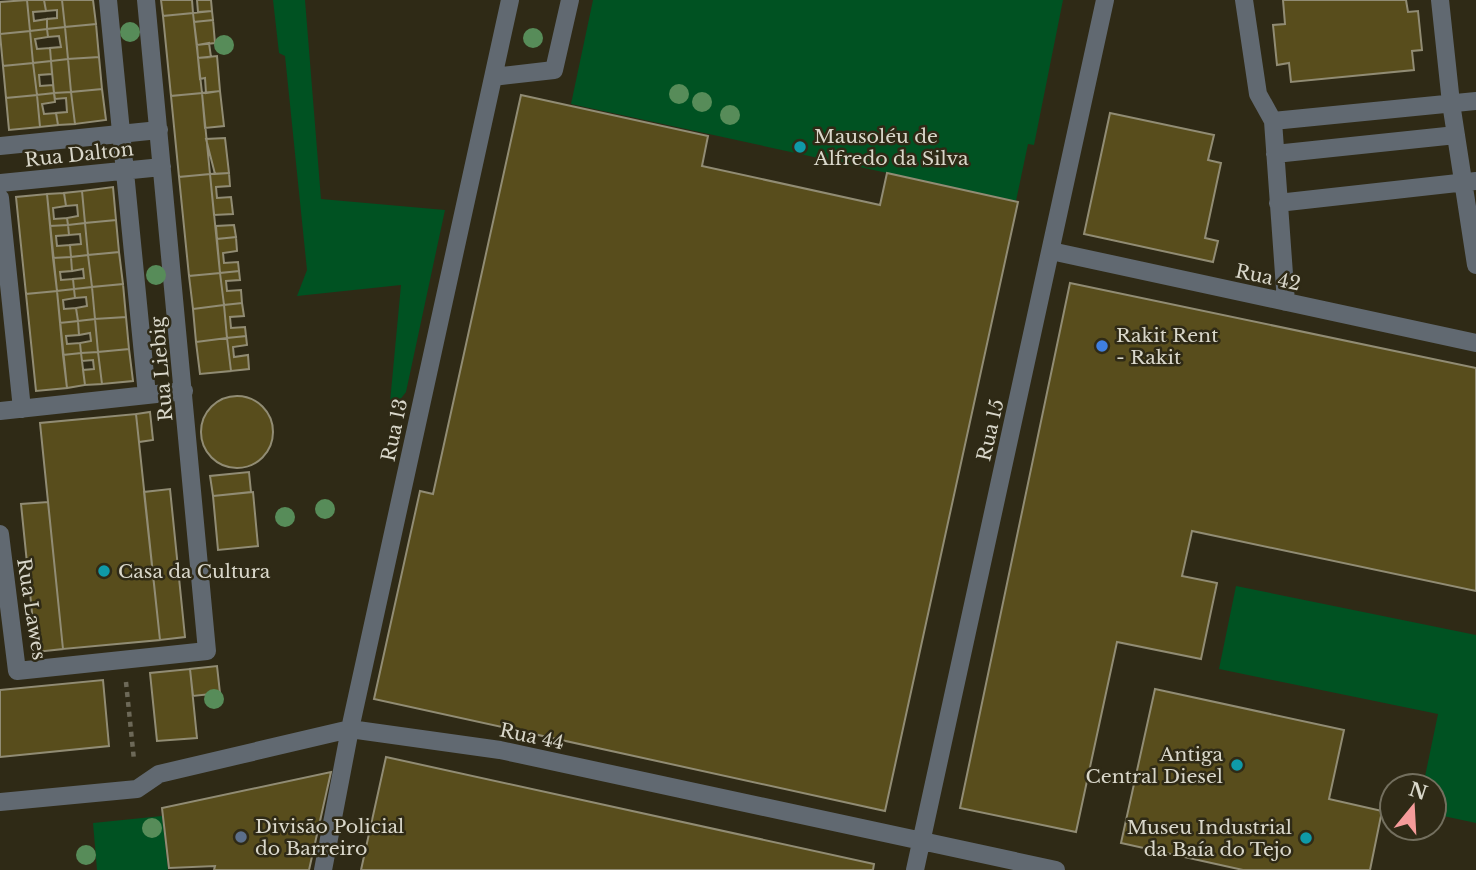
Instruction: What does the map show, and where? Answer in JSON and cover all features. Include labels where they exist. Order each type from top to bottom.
[{"type":"street","name":"Rua Liebig","points":[[108,0],[147,395]]},
{"type":"street","name":"Rua Liebig","points":[[125,669],[207,651],[146,0]]},
{"type":"street","name":"Rua 13","points":[[323,870],[351,729],[510,0]]},
{"type":"street","points":[[493,77],[554,70],[570,0]]},
{"type":"street","name":"Rua 15","points":[[915,870],[1105,0]]},
{"type":"street","points":[[1244,0],[1258,94],[1273,121],[1286,302]]},
{"type":"street","points":[[1440,0],[1451,103],[1470,182],[1476,265]]},
{"type":"street","points":[[1273,121],[1476,101]]},
{"type":"street","name":"Rua Dalton","points":[[0,146],[159,130]]},
{"type":"street","points":[[1275,153],[1457,135]]},
{"type":"street","name":"Rua Dalton","points":[[0,183],[162,167]]},
{"type":"street","points":[[1278,203],[1470,182]]},
{"type":"street","points":[[0,198],[22,409]]},
{"type":"street","name":"Rua 42","points":[[1051,251],[1476,343]]},
{"type":"street","points":[[0,411],[184,391]]},
{"type":"street","name":"Rua Lawes","points":[[0,534],[18,671],[125,669]]},
{"type":"street","name":"Rua 44","points":[[0,802],[137,789],[159,774],[351,729],[500,750],[1056,870]]},
{"type":"path","points":[[125,669],[133,744]]},
{"type":"green space","points":[[273,0],[305,0],[321,199],[445,210],[406,392],[399,401],[390,402],[401,285],[297,296],[307,270],[285,56],[279,53]]},
{"type":"green space","points":[[593,0],[1063,0],[1034,145],[1028,144],[1016,201],[571,104]]},
{"type":"green space","points":[[1236,586],[1476,635],[1476,823],[1448,817],[1448,772],[1426,772],[1438,714],[1219,669]]},
{"type":"green space","points":[[162,816],[168,870],[97,870],[93,823]]},
{"type":"building","points":[[27,0],[44,0],[46,11],[33,12],[34,21],[47,19],[47,29],[30,31]]},
{"type":"building","points":[[27,0],[30,31],[0,34],[0,2]]},
{"type":"building","points":[[44,0],[62,0],[65,27],[47,29],[47,19],[57,18],[57,10],[46,11]]},
{"type":"building","points":[[62,0],[93,0],[96,24],[65,27]]},
{"type":"building","points":[[161,0],[192,0],[193,13],[163,16]]},
{"type":"building","points":[[197,0],[211,0],[212,11],[198,12]]},
{"type":"building","points":[[1283,0],[1406,0],[1408,12],[1418,11],[1422,50],[1412,51],[1414,70],[1291,82],[1289,63],[1277,65],[1273,25],[1285,24]]},
{"type":"building","points":[[212,11],[213,20],[194,22],[193,13]]},
{"type":"building","points":[[193,13],[202,93],[171,96],[163,16]]},
{"type":"building","points":[[213,20],[215,43],[197,45],[194,22]]},
{"type":"building","points":[[96,24],[99,57],[68,59],[65,27]]},
{"type":"building","points":[[65,27],[68,59],[51,61],[50,48],[61,47],[59,36],[48,37],[47,29]]},
{"type":"building","points":[[47,29],[48,37],[35,39],[37,49],[50,48],[51,61],[33,63],[30,31]]},
{"type":"building","points":[[30,31],[33,63],[3,66],[0,34]]},
{"type":"building","points":[[209,43],[211,57],[198,58],[197,45]]},
{"type":"building","points":[[217,56],[220,91],[206,93],[205,78],[200,79],[198,58]]},
{"type":"building","points":[[99,57],[102,89],[71,92],[68,59]]},
{"type":"building","points":[[68,59],[71,92],[54,93],[51,61]]},
{"type":"building","points":[[51,61],[52,74],[39,75],[40,86],[53,85],[54,93],[37,95],[33,63]]},
{"type":"building","points":[[33,63],[37,95],[6,98],[3,66]]},
{"type":"building","points":[[102,89],[106,120],[75,124],[71,92]]},
{"type":"building","points":[[220,91],[224,126],[205,128],[202,93]]},
{"type":"building","points":[[71,92],[75,124],[58,125],[56,113],[67,112],[66,98],[55,99],[54,93]]},
{"type":"building","points":[[54,93],[55,102],[42,104],[44,114],[56,113],[58,125],[40,127],[37,95]]},
{"type":"building","points":[[202,93],[210,174],[179,177],[171,96]]},
{"type":"building","points":[[37,95],[40,127],[9,130],[6,98]]},
{"type":"building","points":[[521,95],[708,136],[702,166],[880,205],[887,173],[1018,202],[885,811],[374,699],[420,491],[433,494]]},
{"type":"building","points":[[1110,113],[1214,135],[1208,160],[1221,163],[1205,238],[1218,241],[1213,262],[1084,234]]},
{"type":"building","points":[[225,138],[229,173],[215,174],[206,139]]},
{"type":"building","points":[[229,173],[230,186],[216,187],[217,198],[231,197],[233,214],[214,215],[210,174]]},
{"type":"building","points":[[210,174],[220,273],[189,276],[179,177]]},
{"type":"building","points":[[113,187],[116,220],[85,223],[82,191]]},
{"type":"building","points":[[82,191],[85,223],[68,225],[67,218],[78,216],[77,205],[66,206],[64,193]]},
{"type":"building","points":[[64,193],[66,206],[53,208],[54,219],[67,218],[68,225],[50,226],[47,194]]},
{"type":"building","points":[[47,194],[57,291],[26,294],[16,197]]},
{"type":"building","points":[[116,220],[119,252],[88,255],[85,223]]},
{"type":"building","points":[[85,223],[88,255],[71,257],[70,245],[81,244],[80,234],[69,235],[68,225]]},
{"type":"building","points":[[68,225],[69,235],[56,236],[57,246],[70,245],[71,257],[53,258],[50,226]]},
{"type":"building","points":[[234,225],[236,237],[217,239],[216,226]]},
{"type":"building","points":[[236,237],[237,251],[223,253],[224,263],[238,262],[239,271],[220,273],[217,239]]},
{"type":"building","points":[[119,252],[123,284],[92,287],[88,255]]},
{"type":"building","points":[[88,255],[92,287],[74,289],[73,279],[84,278],[83,269],[72,271],[71,257]]},
{"type":"building","points":[[71,257],[72,271],[60,272],[61,280],[73,279],[74,289],[57,291],[53,258]]},
{"type":"building","points":[[239,271],[240,280],[226,281],[227,291],[241,290],[242,303],[224,305],[220,273]]},
{"type":"building","points":[[220,273],[224,305],[193,309],[189,276]]},
{"type":"building","points":[[1070,283],[1476,368],[1476,591],[1192,531],[1182,576],[1217,583],[1201,659],[1117,642],[1076,832],[960,808]]},
{"type":"building","points":[[123,284],[126,317],[95,319],[92,287]]},
{"type":"building","points":[[92,287],[95,319],[78,321],[76,308],[87,306],[86,297],[75,298],[74,289]]},
{"type":"building","points":[[74,289],[75,298],[63,300],[64,309],[76,308],[78,321],[60,323],[57,291]]},
{"type":"building","points":[[57,291],[67,388],[36,391],[26,294]]},
{"type":"building","points":[[242,303],[244,316],[230,317],[231,328],[245,327],[246,336],[227,338],[224,305]]},
{"type":"building","points":[[224,305],[227,338],[196,342],[193,309]]},
{"type":"building","points":[[126,317],[129,349],[98,352],[95,319]]},
{"type":"building","points":[[95,319],[98,352],[81,353],[80,343],[91,341],[90,333],[79,335],[78,321]]},
{"type":"building","points":[[78,321],[79,335],[66,336],[67,344],[80,343],[81,353],[63,355],[60,323]]},
{"type":"building","points":[[246,336],[247,345],[233,347],[234,357],[248,355],[249,369],[231,371],[227,338]]},
{"type":"building","points":[[227,338],[231,371],[200,374],[196,342]]},
{"type":"building","points":[[129,349],[133,381],[102,384],[98,352]]},
{"type":"building","points":[[98,352],[102,384],[85,385],[83,370],[94,369],[93,360],[82,361],[81,353]]},
{"type":"building","points":[[81,353],[85,385],[67,388],[63,355]]},
{"type":"building","points":[[237,396],[257,402],[267,412],[273,432],[267,452],[257,462],[237,468],[217,462],[207,452],[201,432],[207,412],[217,402]]},
{"type":"building","points":[[150,412],[153,440],[139,442],[136,414]]},
{"type":"building","name":"Casa da Cultura","points":[[136,414],[160,640],[63,649],[40,423]]},
{"type":"building","points":[[249,472],[251,492],[213,496],[210,476]]},
{"type":"building","points":[[170,489],[185,637],[160,640],[144,492]]},
{"type":"building","points":[[253,492],[258,546],[218,550],[213,496]]},
{"type":"building","points":[[48,502],[63,649],[36,652],[21,504]]},
{"type":"building","points":[[217,666],[220,693],[193,696],[190,669]]},
{"type":"building","points":[[190,669],[197,738],[157,741],[150,673]]},
{"type":"building","points":[[103,680],[109,746],[0,757],[0,690]]},
{"type":"building","name":"Antiga Central Diesel","points":[[1155,689],[1344,730],[1329,799],[1378,810],[1378,831],[1370,870],[1243,870],[1121,843]]},
{"type":"building","points":[[386,757],[874,864],[873,870],[361,870]]},
{"type":"building","name":"Divisão Policial do Barreiro","points":[[331,772],[309,870],[214,870],[215,866],[169,868],[162,808]]},
{"type":"place","name":"Mausoléu de Alfredo da Silva","points":[[800,147]]},
{"type":"place","name":"Rakit Rent - Rakit","points":[[1102,346]]},
{"type":"place","name":"Casa da Cultura","points":[[104,571]]},
{"type":"place","name":"Antiga Central Diesel","points":[[1237,765]]},
{"type":"place","name":"Divisão Policial do Barreiro","points":[[241,837]]},
{"type":"place","name":"Museu Industrial da Baía do Tejo","points":[[1306,838]]}]
